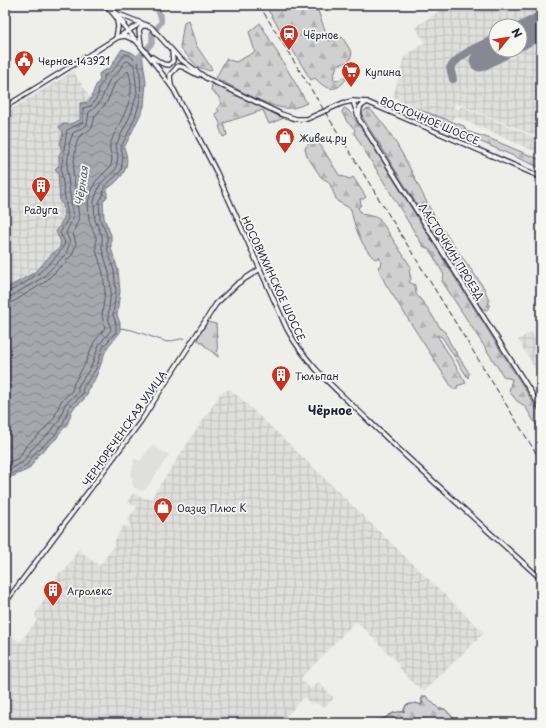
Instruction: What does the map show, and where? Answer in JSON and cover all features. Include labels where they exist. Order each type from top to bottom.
[{"type":"main road","points":[[106,5],[116,15]]},
{"type":"main road","points":[[111,5],[116,15],[118,27],[116,38]]},
{"type":"main road","name":"ВОСТОЧНОЕ ШОССЕ","points":[[116,15],[128,20],[142,23],[152,28],[188,66],[206,78],[281,114],[300,119],[310,119],[339,104],[353,101],[366,102],[541,177]]},
{"type":"main road","name":"НОСОВИХИНСКОЕ ШОССЕ","points":[[116,15],[172,86],[211,160],[289,333],[301,352],[313,366],[396,447],[541,579]]},
{"type":"main road","points":[[5,107],[127,30],[142,23]]},
{"type":"main road","points":[[141,46],[138,34],[139,29],[144,26],[152,28]]},
{"type":"main road","points":[[116,38],[129,37],[141,46]]},
{"type":"main road","points":[[149,56],[163,64],[169,65],[173,61],[172,50]]},
{"type":"main road","points":[[172,86],[170,75],[178,66],[206,78]]},
{"type":"main road","name":"ЛАСТОЧКИН ПРОЕЗД","points":[[353,101],[359,119],[541,408]]},
{"type":"main road","points":[[359,119],[360,107],[366,102]]},
{"type":"main road","name":"ЧЕРНОРЕЧЕНСКАЯ УЛИЦА","points":[[5,604],[141,421],[216,304],[237,284],[260,269]]},
{"type":"shaded area","points":[[449,5],[541,5],[541,131],[538,137],[456,103],[451,114],[455,108],[459,110],[461,106],[538,139],[541,134],[541,154],[455,116],[451,122],[393,97],[404,57],[425,42],[415,27]]},
{"type":"shaded area","points":[[75,70],[75,74],[91,99],[88,103],[80,103],[80,120],[70,124],[63,123],[60,130],[63,132],[63,136],[60,145],[62,150],[59,155],[58,172],[60,202],[63,204],[64,218],[56,232],[61,242],[59,249],[54,251],[36,270],[5,289],[5,113]]},
{"type":"shaded area","points":[[531,332],[541,348],[541,378],[518,340]]},
{"type":"shaded area","points":[[230,389],[282,437],[484,633],[424,691],[414,684],[399,668],[397,662],[356,621],[301,678],[302,681],[311,689],[318,682],[334,698],[326,706],[321,707],[315,702],[312,705],[304,697],[280,723],[5,723],[5,631],[20,642],[37,620],[35,614],[51,589],[56,579],[55,578],[60,572],[62,573],[65,571],[78,549],[99,566],[112,549],[123,526],[129,527],[130,524],[127,520],[137,507],[127,502],[133,493],[149,499],[152,497],[221,393]]},
{"type":"shaded area","points":[[152,445],[169,455],[145,490],[140,491],[132,484],[133,479],[130,476],[133,469],[133,462],[135,459],[140,461]]},
{"type":"green space","points":[[265,5],[305,5],[309,11],[318,11],[329,41],[342,37],[352,53],[349,62],[337,65],[333,79],[338,80],[343,77],[346,79],[342,84],[338,87],[330,88],[323,85],[315,78],[311,80]]},
{"type":"green space","points":[[188,20],[196,45],[212,69],[210,71],[198,67],[180,48],[184,22]]},
{"type":"green space","points":[[260,23],[307,103],[292,108],[279,107],[261,101],[216,78],[226,59],[236,62],[255,52],[249,32]]},
{"type":"green space","points":[[212,83],[284,118],[269,124],[263,110],[224,123],[227,135],[223,137],[219,126],[221,125],[215,114],[219,111],[217,108],[222,104],[218,96],[211,91]]},
{"type":"green space","points":[[399,102],[464,126],[466,131],[488,138],[541,160],[541,168],[403,108],[398,104]]},
{"type":"green space","points":[[344,108],[348,110],[365,134],[541,415],[541,433],[525,406],[517,401],[509,391],[512,379],[504,377],[442,281],[444,275],[430,250],[423,246],[354,133],[355,129],[347,122],[342,112]]},
{"type":"green space","points":[[370,109],[389,131],[438,222],[484,288],[489,300],[489,308],[486,310],[481,308],[363,118],[362,113],[365,110]]},
{"type":"green space","points":[[314,138],[321,146],[339,175],[350,179],[353,177],[366,197],[364,199],[360,199],[361,205],[358,208],[362,214],[379,218],[411,267],[409,270],[411,279],[409,282],[415,285],[416,294],[441,329],[445,332],[450,343],[469,373],[468,378],[442,337],[437,335],[466,383],[457,386],[457,389],[453,389],[385,283],[378,267],[382,263],[379,257],[375,259],[366,250],[356,229],[351,209],[337,201],[329,182],[321,177],[307,156],[305,148]]},
{"type":"green space","points":[[207,322],[216,324],[218,357],[197,339]]},
{"type":"green space","points":[[423,696],[426,696],[439,709],[445,709],[458,723],[402,723],[403,718],[399,715],[391,720],[391,723],[376,723],[375,720],[382,719],[394,713],[403,712],[406,705],[416,703],[421,705]]},
{"type":"water","points":[[122,49],[137,56],[142,54],[146,82],[144,107],[124,148],[127,161],[124,172],[117,181],[107,189],[107,197],[103,201],[104,218],[111,235],[111,248],[118,270],[120,291],[117,315],[120,323],[120,332],[106,350],[96,376],[91,386],[87,390],[88,392],[83,400],[73,410],[67,424],[57,438],[38,455],[29,469],[7,479],[5,478],[5,289],[36,271],[59,249],[61,242],[56,232],[64,218],[63,204],[60,202],[58,172],[55,169],[59,165],[59,155],[62,150],[60,145],[63,132],[59,127],[61,124],[70,124],[80,120],[80,103],[89,102],[96,85],[100,80],[99,74],[110,68]]},
{"type":"waterway","name":"Чёрная","points":[[137,59],[152,43],[152,33],[161,23],[161,17],[155,5]]},
{"type":"waterway","points":[[120,328],[132,330],[167,342],[185,338]]},
{"type":"waterway","points":[[372,723],[375,720],[382,719],[391,714],[404,712],[406,705],[416,703],[421,705],[423,703],[421,699],[426,696],[439,709],[445,709],[458,723]]},
{"type":"taxiway","points":[[528,22],[541,15]]},
{"type":"taxiway","points":[[453,79],[450,68],[454,62],[471,50],[488,42]]},
{"type":"runway","points":[[528,35],[541,28]]},
{"type":"runway","points":[[480,61],[488,57]]},
{"type":"railway","points":[[259,5],[541,461]]},
{"type":"place","name":"Чёрное","points":[[289,51]]},
{"type":"place","name":"Черное 143921","points":[[24,77]]},
{"type":"place","name":"Купина","points":[[351,88]]},
{"type":"place","name":"Живец.ру","points":[[285,154]]},
{"type":"place","name":"Радуга","points":[[41,203]]},
{"type":"place","name":"Тюльпан","points":[[281,392]]},
{"type":"place","name":"Оазиз Плюс К","points":[[163,524]]},
{"type":"place","name":"Агролекс","points":[[53,607]]},
{"type":"district","name":"Чёрное","points":[[330,410]]}]
